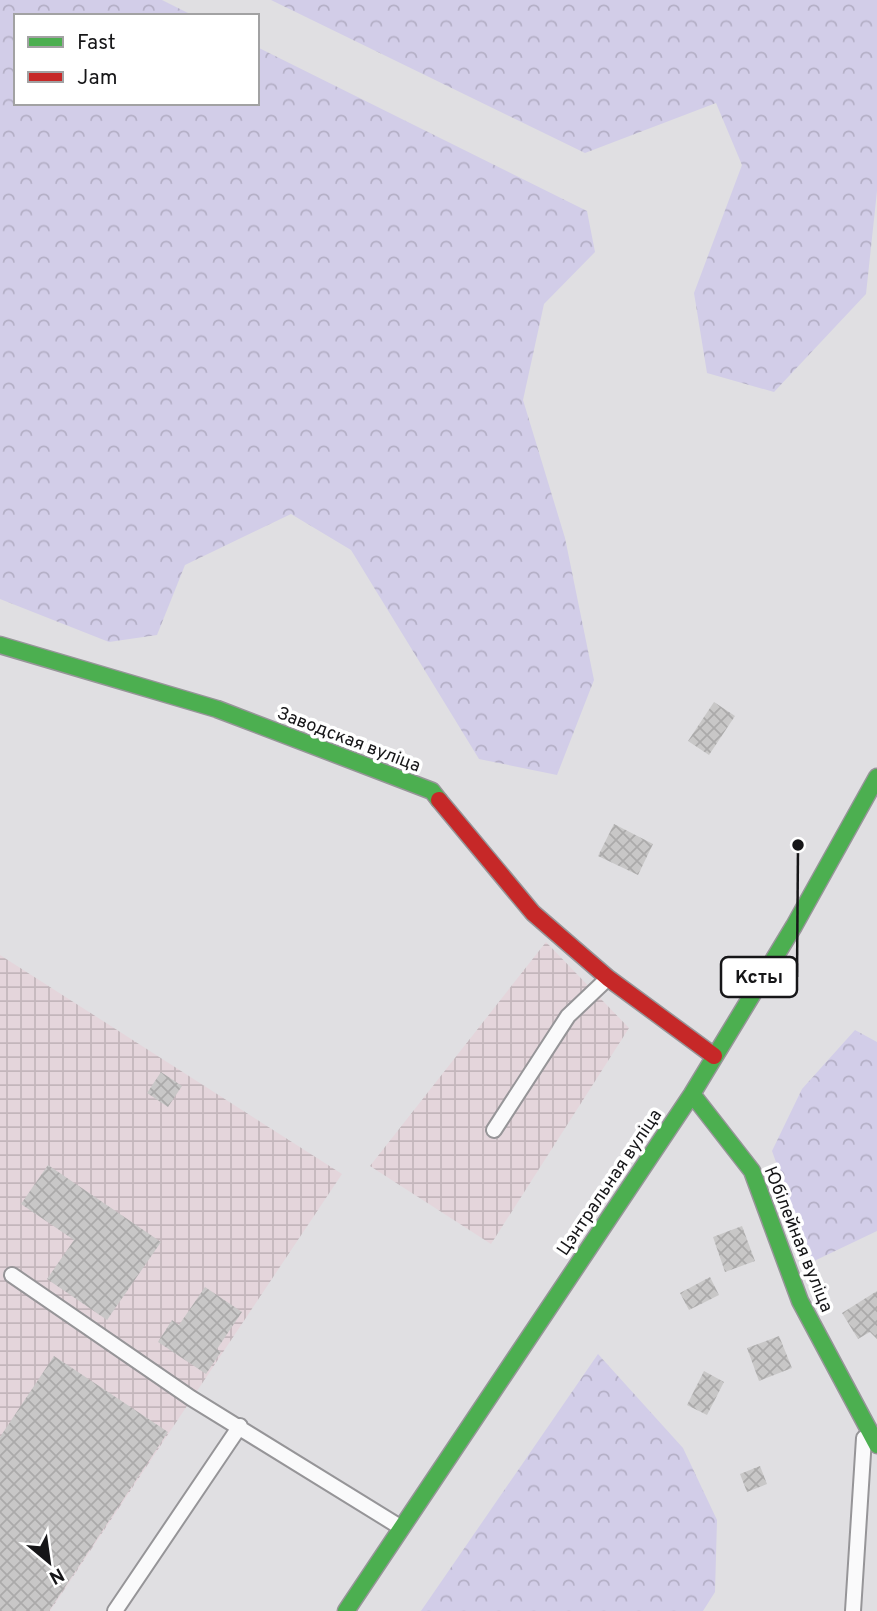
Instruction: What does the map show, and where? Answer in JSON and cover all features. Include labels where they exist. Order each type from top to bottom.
[{"type":"street","name":"Заводская вуліца","points":[[0,645],[217,709],[432,791],[533,913],[608,978],[714,1056]]},
{"type":"street","name":"Цэнтральная вуліца","points":[[351,1604],[692,1094],[819,883],[877,777]]},
{"type":"street","name":"Юбілейная вуліца","points":[[692,1094],[752,1171],[800,1301],[877,1445]]},
{"type":"lane","points":[[494,1130],[568,1016],[608,978]]},
{"type":"lane","points":[[12,1275],[191,1398],[401,1528]]},
{"type":"lane","points":[[115,1611],[240,1426]]},
{"type":"lane","points":[[853,1611],[865,1426]]},
{"type":"shaded area","points":[[546,942],[629,1028],[491,1244],[370,1166]]},
{"type":"shaded area","points":[[0,955],[342,1174],[50,1611],[0,1611]]},
{"type":"green space","points":[[0,0],[162,0],[190,14],[14,14],[14,105],[259,105],[259,48],[587,211],[595,252],[544,304],[523,400],[565,538],[594,680],[557,775],[479,759],[351,550],[291,514],[185,565],[157,635],[109,642],[0,599]]},
{"type":"green space","points":[[271,0],[877,0],[877,191],[866,294],[774,392],[707,373],[694,293],[742,165],[716,103],[585,153]]},
{"type":"green space","points":[[855,1030],[877,1042],[877,1231],[812,1262],[772,1151],[802,1089]]},
{"type":"green space","points":[[598,1354],[683,1448],[717,1520],[715,1592],[703,1611],[421,1611]]},
{"type":"building","points":[[714,702],[735,716],[709,755],[688,741]]},
{"type":"building","points":[[614,824],[653,844],[638,875],[598,856]]},
{"type":"building","points":[[161,1072],[182,1086],[168,1107],[147,1093]]},
{"type":"building","points":[[48,1165],[161,1242],[107,1320],[47,1279],[74,1240],[21,1204]]},
{"type":"building","points":[[742,1226],[755,1261],[725,1272],[713,1237]]},
{"type":"building","points":[[710,1277],[719,1295],[689,1310],[680,1293]]},
{"type":"building","points":[[205,1287],[242,1312],[217,1349],[221,1352],[206,1374],[158,1342],[172,1320],[179,1325]]},
{"type":"building","points":[[877,1291],[877,1339],[870,1332],[858,1339],[842,1313]]},
{"type":"building","points":[[779,1336],[792,1368],[759,1381],[747,1348]]},
{"type":"building","points":[[54,1356],[168,1432],[49,1611],[0,1611],[0,1437]]},
{"type":"building","points":[[704,1371],[724,1382],[707,1415],[687,1405]]},
{"type":"building","points":[[760,1466],[767,1484],[747,1492],[740,1474]]},
{"type":"traffic: fast","points":[[0,645],[217,709],[432,791],[439,800]]},
{"type":"traffic: fast","points":[[346,1611],[692,1094],[794,926],[877,777]]},
{"type":"traffic: fast","points":[[692,1094],[752,1171],[800,1301],[877,1445]]},
{"type":"traffic: jam","points":[[439,800],[533,913],[608,978],[714,1056]]},
{"type":"place","name":"Ксты","points":[[798,845]]}]
